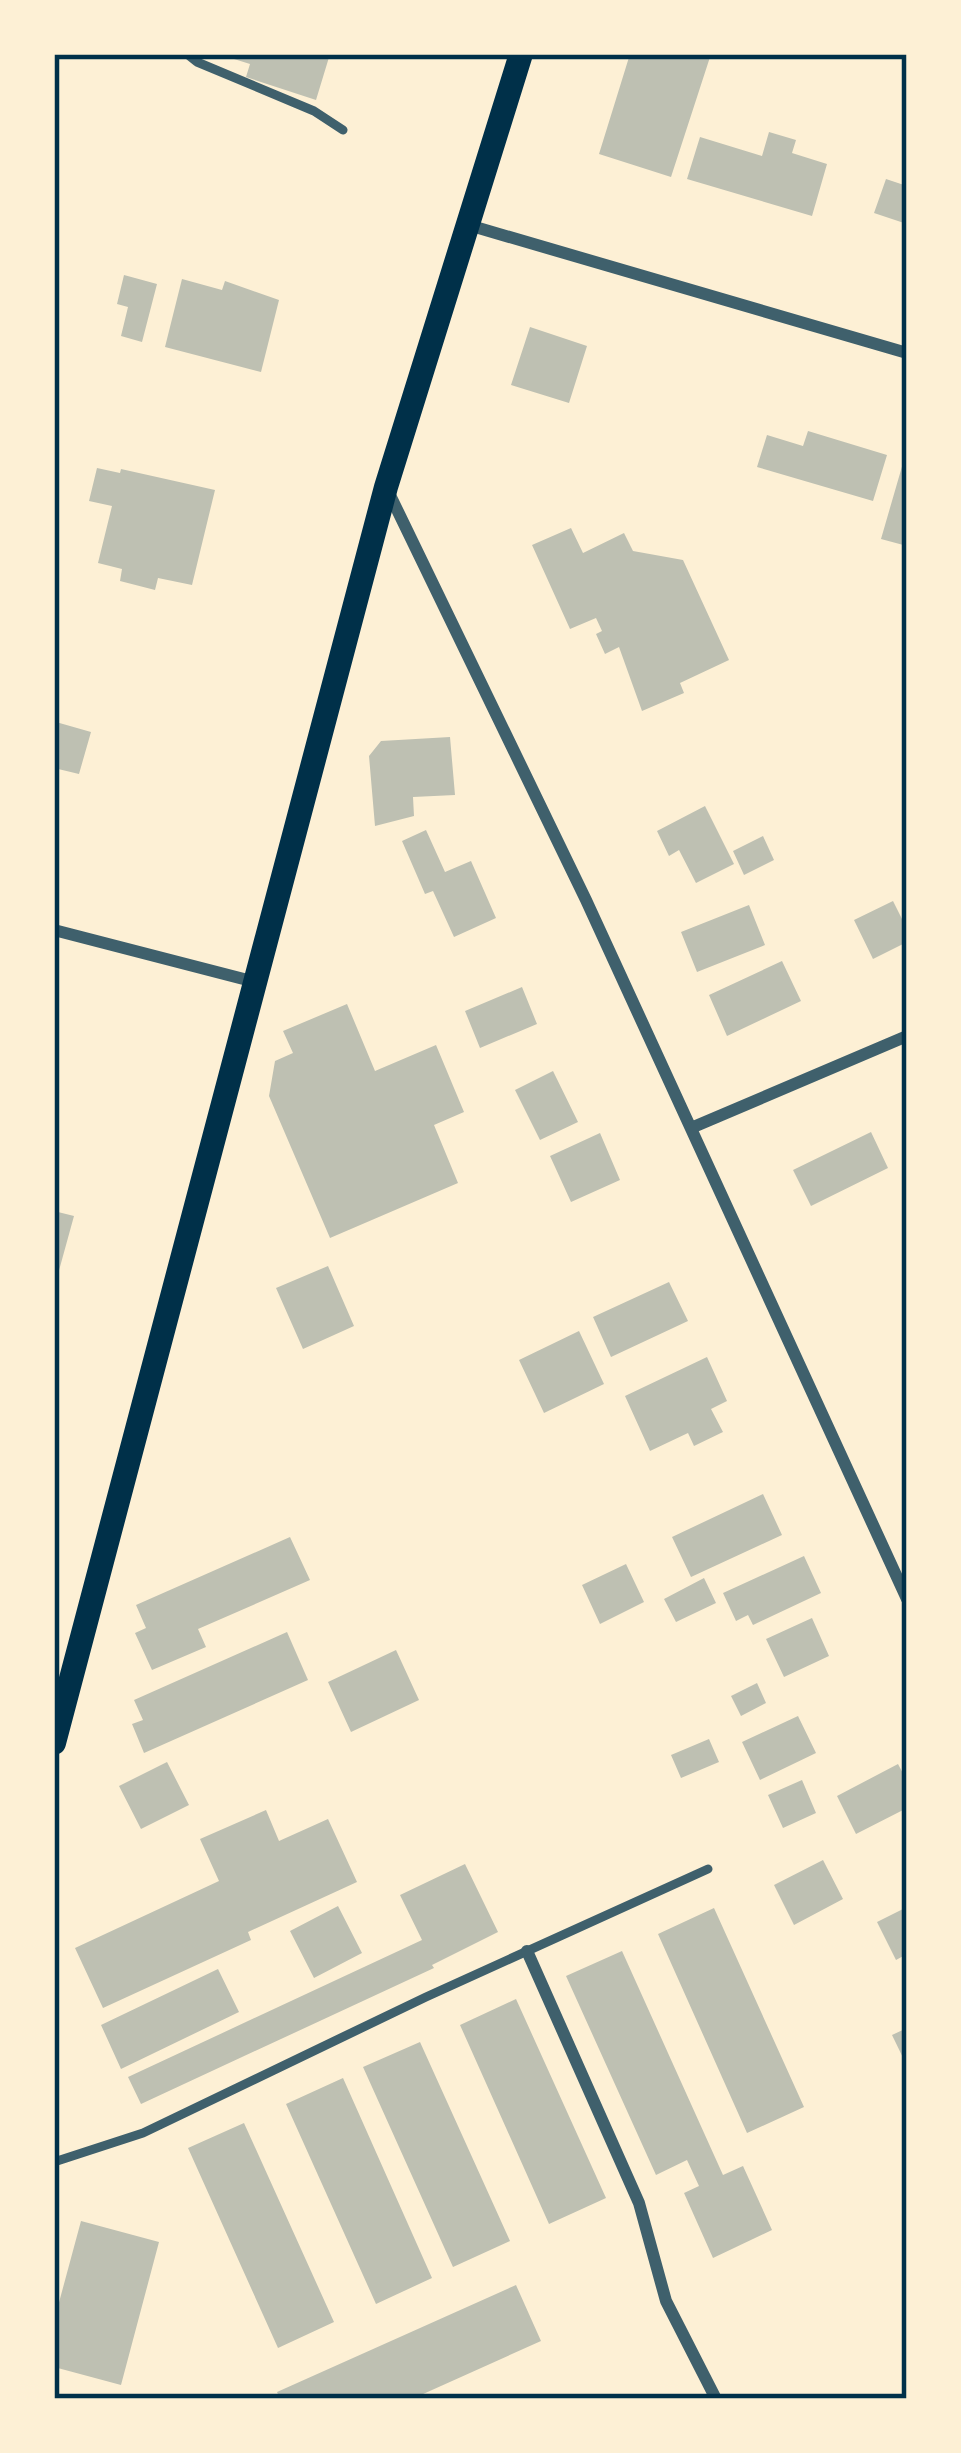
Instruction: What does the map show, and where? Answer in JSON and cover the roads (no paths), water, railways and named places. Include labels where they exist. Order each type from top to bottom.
[{"type":"main road","points":[[54,1743],[386,487],[521,54]]},
{"type":"street","points":[[465,224],[907,352]]},
{"type":"street","points":[[386,487],[586,900],[907,1599]]},
{"type":"street","points":[[54,930],[255,982]]},
{"type":"street","points":[[691,1128],[907,1036]]},
{"type":"street","points":[[527,1951],[639,2203],[666,2301],[716,2399]]},
{"type":"lane","points":[[188,54],[314,111],[343,130]]},
{"type":"lane","points":[[54,2162],[142,2133],[708,1870]]}]
